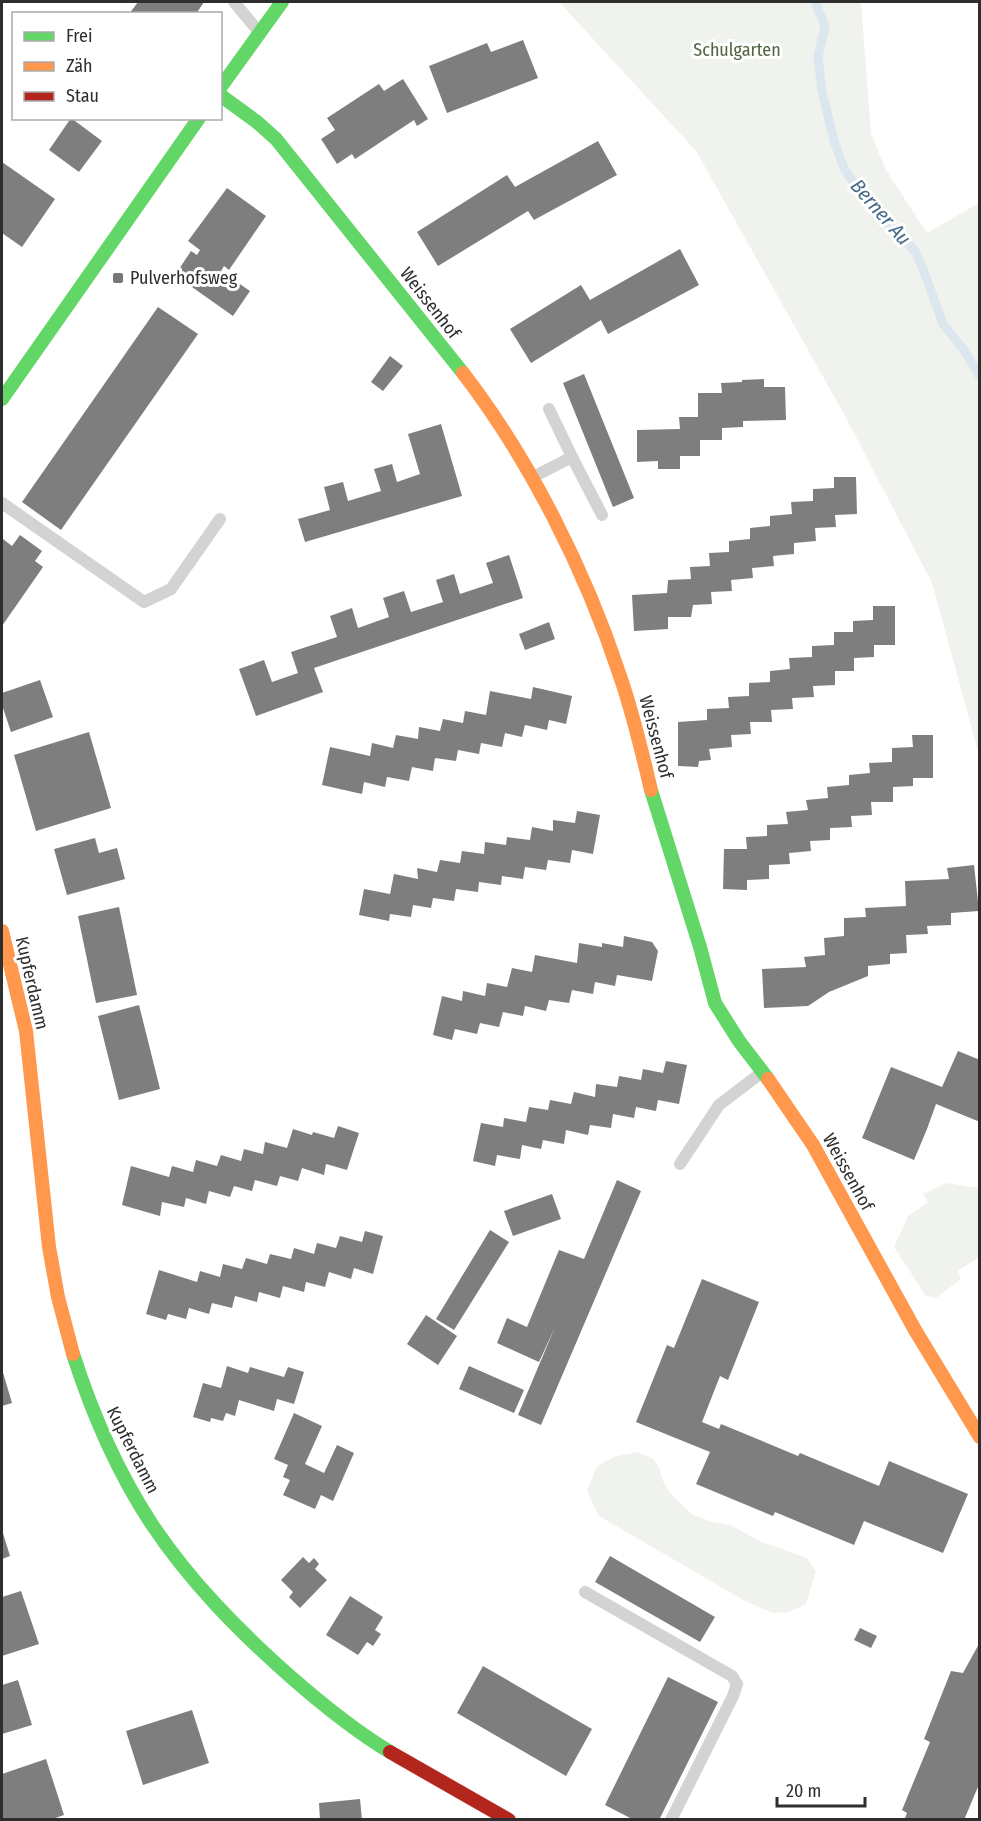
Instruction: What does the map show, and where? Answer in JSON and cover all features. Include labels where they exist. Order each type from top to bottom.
[{"type":"street","points":[[222,85],[282,2]]},
{"type":"street","name":"Weissenhof","points":[[222,96],[276,139],[323,196],[471,384],[532,478],[575,561],[620,675],[655,805],[700,947],[715,1003],[739,1041],[778,1092],[813,1145],[915,1330],[980,1437]]},
{"type":"street","points":[[2,399],[198,120]]},
{"type":"street","name":"Kupferdamm","points":[[2,930],[26,1032],[42,1186],[58,1296],[88,1399],[125,1478],[150,1522],[207,1596],[251,1640],[342,1720],[391,1752],[509,1820]]},
{"type":"lane","points":[[234,2],[260,33]]},
{"type":"lane","points":[[549,409],[602,515]]},
{"type":"lane","points":[[532,478],[572,457]]},
{"type":"lane","points":[[2,503],[144,602],[171,589],[220,519]]},
{"type":"lane","points":[[680,1164],[719,1105],[762,1073]]},
{"type":"lane","points":[[585,1592],[732,1676],[737,1684],[671,1820]]},
{"type":"green space","name":"Schulgarten","points":[[559,2],[861,2],[871,134],[886,170],[927,233],[979,203],[979,755],[932,583],[844,414],[696,151]]},
{"type":"green space","points":[[946,1183],[979,1188],[979,1257],[958,1271],[961,1279],[936,1298],[926,1296],[894,1247],[908,1216],[928,1202],[923,1194]]},
{"type":"green space","points":[[638,1452],[653,1459],[670,1493],[693,1515],[730,1525],[762,1542],[807,1558],[816,1571],[806,1604],[789,1612],[772,1613],[745,1601],[599,1516],[587,1491],[597,1466],[616,1456]]},
{"type":"building","points":[[138,2],[204,2],[197,12],[130,12]]},
{"type":"building","points":[[523,40],[538,78],[447,113],[429,66],[487,43],[491,52]]},
{"type":"building","points":[[403,79],[428,119],[417,126],[414,120],[355,159],[352,154],[337,164],[321,139],[335,130],[327,118],[379,84],[384,91]]},
{"type":"building","points":[[70,120],[74,120],[102,141],[79,172],[49,150]]},
{"type":"building","points":[[598,141],[617,175],[534,220],[528,211],[438,266],[417,232],[507,175],[515,187]]},
{"type":"building","points":[[2,162],[55,199],[22,247],[2,233]]},
{"type":"building","points":[[227,188],[266,216],[229,270],[224,266],[221,271],[250,291],[233,316],[175,275],[191,251],[197,255],[200,250],[188,241]]},
{"type":"building","points":[[680,249],[699,285],[608,334],[601,320],[531,363],[510,329],[581,285],[590,300]]},
{"type":"building","points":[[158,307],[198,334],[61,530],[22,502]]},
{"type":"building","points":[[390,356],[403,366],[383,391],[371,382]]},
{"type":"building","points":[[584,374],[634,498],[613,507],[563,383]]},
{"type":"building","points":[[764,379],[764,387],[785,387],[786,420],[743,421],[743,427],[722,428],[722,440],[700,440],[700,456],[680,456],[680,469],[658,469],[658,461],[637,462],[637,430],[680,429],[679,417],[698,417],[698,393],[722,393],[721,383]]},
{"type":"building","points":[[441,424],[462,496],[305,542],[298,519],[330,510],[324,487],[343,482],[348,501],[381,491],[374,469],[392,464],[397,482],[420,474],[408,434]]},
{"type":"building","points":[[834,477],[856,477],[857,514],[835,515],[836,527],[815,528],[816,541],[794,543],[794,554],[773,556],[774,566],[752,568],[753,578],[731,580],[732,591],[711,592],[712,604],[693,605],[691,617],[668,617],[668,629],[634,631],[632,595],[667,593],[668,580],[691,579],[690,567],[710,566],[709,553],[729,552],[729,541],[750,539],[750,528],[770,526],[770,516],[792,514],[791,502],[813,501],[813,489],[834,488]]},
{"type":"building","points":[[20,535],[42,551],[35,561],[43,567],[2,626],[2,542],[3,539],[12,546]]},
{"type":"building","points":[[509,555],[523,598],[314,668],[323,692],[256,716],[239,669],[264,660],[272,682],[298,673],[291,652],[337,637],[330,616],[352,608],[358,628],[389,617],[383,598],[404,591],[411,612],[443,602],[436,580],[454,574],[460,594],[493,583],[486,563]]},
{"type":"building","points":[[873,606],[895,606],[895,645],[874,645],[874,657],[854,658],[854,671],[835,671],[835,685],[813,686],[814,697],[792,698],[793,709],[771,710],[772,722],[750,722],[751,734],[731,735],[732,747],[709,749],[711,760],[699,761],[698,767],[678,766],[678,722],[707,720],[707,709],[729,708],[728,697],[749,696],[749,683],[770,682],[770,671],[790,669],[789,658],[812,657],[812,646],[834,645],[834,632],[853,632],[853,621],[873,620]]},
{"type":"building","points":[[549,622],[555,639],[525,650],[519,634]]},
{"type":"building","points":[[40,680],[53,717],[11,732],[2,705],[2,693]]},
{"type":"building","points":[[533,687],[572,696],[566,724],[549,720],[547,730],[525,725],[522,737],[505,733],[502,747],[481,743],[479,754],[458,750],[456,761],[435,758],[433,771],[412,767],[409,781],[387,777],[385,787],[364,782],[362,794],[322,785],[330,747],[370,756],[372,743],[393,748],[396,735],[418,739],[419,727],[440,731],[443,719],[463,723],[465,711],[486,715],[490,691],[531,699]]},
{"type":"building","points":[[89,732],[111,808],[36,831],[14,755]]},
{"type":"building","points":[[912,735],[933,735],[933,778],[913,778],[913,786],[893,787],[893,802],[871,802],[872,815],[851,816],[852,827],[830,828],[830,840],[810,841],[811,851],[789,853],[790,864],[769,865],[769,879],[747,880],[747,890],[723,889],[724,849],[747,849],[746,837],[767,836],[767,825],[788,824],[786,812],[808,810],[806,800],[828,798],[827,787],[849,785],[849,775],[870,773],[869,763],[892,762],[892,748],[913,747]]},
{"type":"building","points":[[577,811],[600,815],[593,854],[572,850],[570,863],[548,860],[546,870],[525,867],[523,879],[502,876],[501,885],[479,882],[478,892],[456,889],[454,901],[433,898],[431,908],[413,905],[411,917],[390,914],[389,921],[359,915],[364,889],[390,894],[394,874],[418,879],[417,868],[437,872],[440,860],[460,863],[462,851],[484,854],[485,842],[506,845],[507,837],[530,840],[532,827],[553,831],[553,820],[575,823]]},
{"type":"building","points":[[95,838],[99,853],[117,848],[125,879],[67,895],[54,849]]},
{"type":"building","points":[[974,865],[979,911],[951,913],[951,925],[927,926],[928,934],[906,935],[907,953],[890,954],[890,964],[868,966],[868,976],[829,992],[808,1006],[764,1008],[762,969],[806,967],[804,957],[825,955],[824,938],[844,936],[844,918],[866,917],[865,908],[906,906],[905,881],[949,879],[947,868]]},
{"type":"building","points":[[119,907],[137,995],[96,1003],[78,916]]},
{"type":"building","points":[[624,936],[652,942],[658,951],[652,981],[617,975],[615,986],[595,982],[593,994],[572,990],[569,1003],[549,1000],[546,1011],[525,1006],[523,1016],[503,1012],[499,1027],[480,1023],[477,1034],[455,1029],[452,1040],[433,1035],[442,996],[462,1001],[463,991],[485,996],[487,983],[507,987],[512,968],[532,972],[535,955],[577,963],[579,943],[602,947],[602,943],[623,947]]},
{"type":"building","points":[[139,1005],[160,1089],[119,1100],[98,1016]]},
{"type":"building","points":[[958,1051],[980,1060],[980,1122],[936,1104],[914,1160],[862,1138],[891,1067],[942,1087]]},
{"type":"building","points":[[666,1061],[687,1065],[679,1104],[658,1100],[656,1111],[636,1107],[634,1118],[613,1114],[611,1128],[590,1125],[588,1135],[566,1130],[564,1144],[543,1140],[541,1149],[522,1145],[520,1159],[497,1155],[495,1166],[473,1161],[481,1123],[503,1127],[504,1118],[526,1122],[529,1107],[548,1110],[550,1100],[571,1104],[574,1092],[595,1097],[596,1084],[617,1087],[619,1076],[641,1080],[643,1069],[663,1073]]},
{"type":"building","points":[[338,1126],[359,1133],[347,1170],[326,1164],[324,1175],[302,1168],[298,1181],[280,1176],[277,1186],[255,1180],[252,1191],[234,1186],[230,1197],[209,1191],[206,1204],[186,1198],[184,1207],[162,1202],[160,1216],[122,1205],[131,1166],[169,1177],[172,1166],[193,1172],[196,1160],[217,1166],[221,1155],[241,1161],[244,1149],[263,1154],[265,1142],[287,1148],[293,1129],[334,1138]]},
{"type":"building","points":[[617,1180],[641,1191],[541,1425],[518,1415],[555,1327],[539,1362],[497,1343],[507,1318],[527,1327],[559,1250],[584,1259]]},
{"type":"building","points":[[552,1194],[561,1219],[513,1236],[504,1211]]},
{"type":"building","points":[[490,1230],[509,1242],[454,1330],[436,1319]]},
{"type":"building","points":[[365,1231],[383,1236],[373,1274],[354,1268],[351,1279],[329,1272],[325,1287],[306,1282],[304,1292],[283,1286],[280,1298],[259,1292],[257,1302],[235,1296],[232,1308],[212,1303],[209,1314],[189,1308],[186,1319],[168,1314],[166,1320],[146,1314],[159,1270],[197,1282],[200,1271],[220,1277],[223,1264],[242,1269],[246,1258],[267,1264],[270,1254],[291,1259],[294,1248],[314,1254],[317,1243],[336,1248],[340,1236],[362,1242]]},
{"type":"building","points":[[702,1279],[759,1302],[728,1380],[720,1376],[702,1422],[719,1429],[721,1424],[798,1456],[800,1453],[879,1486],[889,1461],[968,1494],[943,1553],[864,1521],[854,1545],[775,1512],[773,1516],[696,1484],[710,1452],[636,1422],[667,1345],[674,1348]]},
{"type":"building","points":[[426,1315],[457,1336],[438,1365],[407,1344]]},
{"type":"building","points":[[227,1366],[248,1373],[250,1367],[284,1377],[288,1367],[304,1372],[294,1404],[277,1399],[274,1411],[239,1400],[235,1416],[226,1413],[223,1421],[211,1418],[210,1422],[193,1417],[203,1383],[221,1388]]},
{"type":"building","points":[[469,1366],[524,1390],[514,1413],[459,1389]]},
{"type":"building","points":[[2,1369],[12,1403],[2,1406]]},
{"type":"building","points":[[294,1413],[322,1426],[305,1464],[324,1473],[337,1445],[354,1453],[333,1501],[321,1495],[315,1509],[283,1495],[290,1480],[283,1477],[288,1465],[274,1459]]},
{"type":"building","points":[[2,1530],[10,1556],[2,1559]]},
{"type":"building","points":[[610,1556],[715,1617],[700,1642],[595,1582]]},
{"type":"building","points":[[303,1557],[309,1563],[314,1558],[319,1564],[315,1569],[327,1580],[300,1608],[289,1597],[293,1592],[281,1580]]},
{"type":"building","points":[[21,1591],[39,1644],[2,1656],[2,1597]]},
{"type":"building","points":[[350,1596],[383,1617],[375,1630],[381,1634],[373,1646],[367,1642],[358,1655],[326,1635]]},
{"type":"building","points":[[860,1628],[877,1636],[871,1648],[854,1640]]},
{"type":"building","points":[[980,1642],[980,1782],[964,1820],[904,1820],[907,1813],[902,1810],[930,1742],[924,1739],[951,1671],[963,1673]]},
{"type":"building","points":[[483,1666],[592,1729],[566,1776],[457,1713]]},
{"type":"building","points":[[668,1677],[718,1702],[659,1820],[634,1820],[605,1805]]},
{"type":"building","points":[[18,1680],[32,1725],[2,1734],[2,1685]]},
{"type":"building","points":[[192,1710],[209,1763],[143,1785],[126,1731]]},
{"type":"building","points":[[46,1759],[64,1815],[50,1820],[2,1820],[2,1774]]},
{"type":"building","points":[[360,1799],[362,1820],[320,1820],[319,1803]]},
{"type":"waterway","name":"Berner Au","points":[[815,2],[825,26],[818,57],[822,91],[834,141],[844,168],[864,199],[915,251],[943,324],[964,350],[980,377]]},
{"type":"traffic: fast","points":[[222,85],[282,2]]},
{"type":"traffic: fast","points":[[222,96],[276,139],[463,373]]},
{"type":"traffic: fast","points":[[2,399],[198,120]]},
{"type":"traffic: fast","points":[[651,790],[715,1003],[739,1041],[768,1079]]},
{"type":"traffic: fast","points":[[73,1354],[88,1398],[116,1462],[151,1523],[182,1566],[235,1624],[292,1678],[340,1717],[390,1752]]},
{"type":"traffic: slow","points":[[463,373],[511,442],[573,557],[591,597],[625,690],[651,790]]},
{"type":"traffic: slow","points":[[2,931],[26,1031],[49,1247],[58,1297],[73,1354]]},
{"type":"traffic: slow","points":[[768,1079],[813,1145],[915,1330],[980,1437]]},
{"type":"traffic: jam","points":[[390,1752],[509,1820]]},
{"type":"place","name":"Pulverhofsweg","points":[[118,278]]}]
